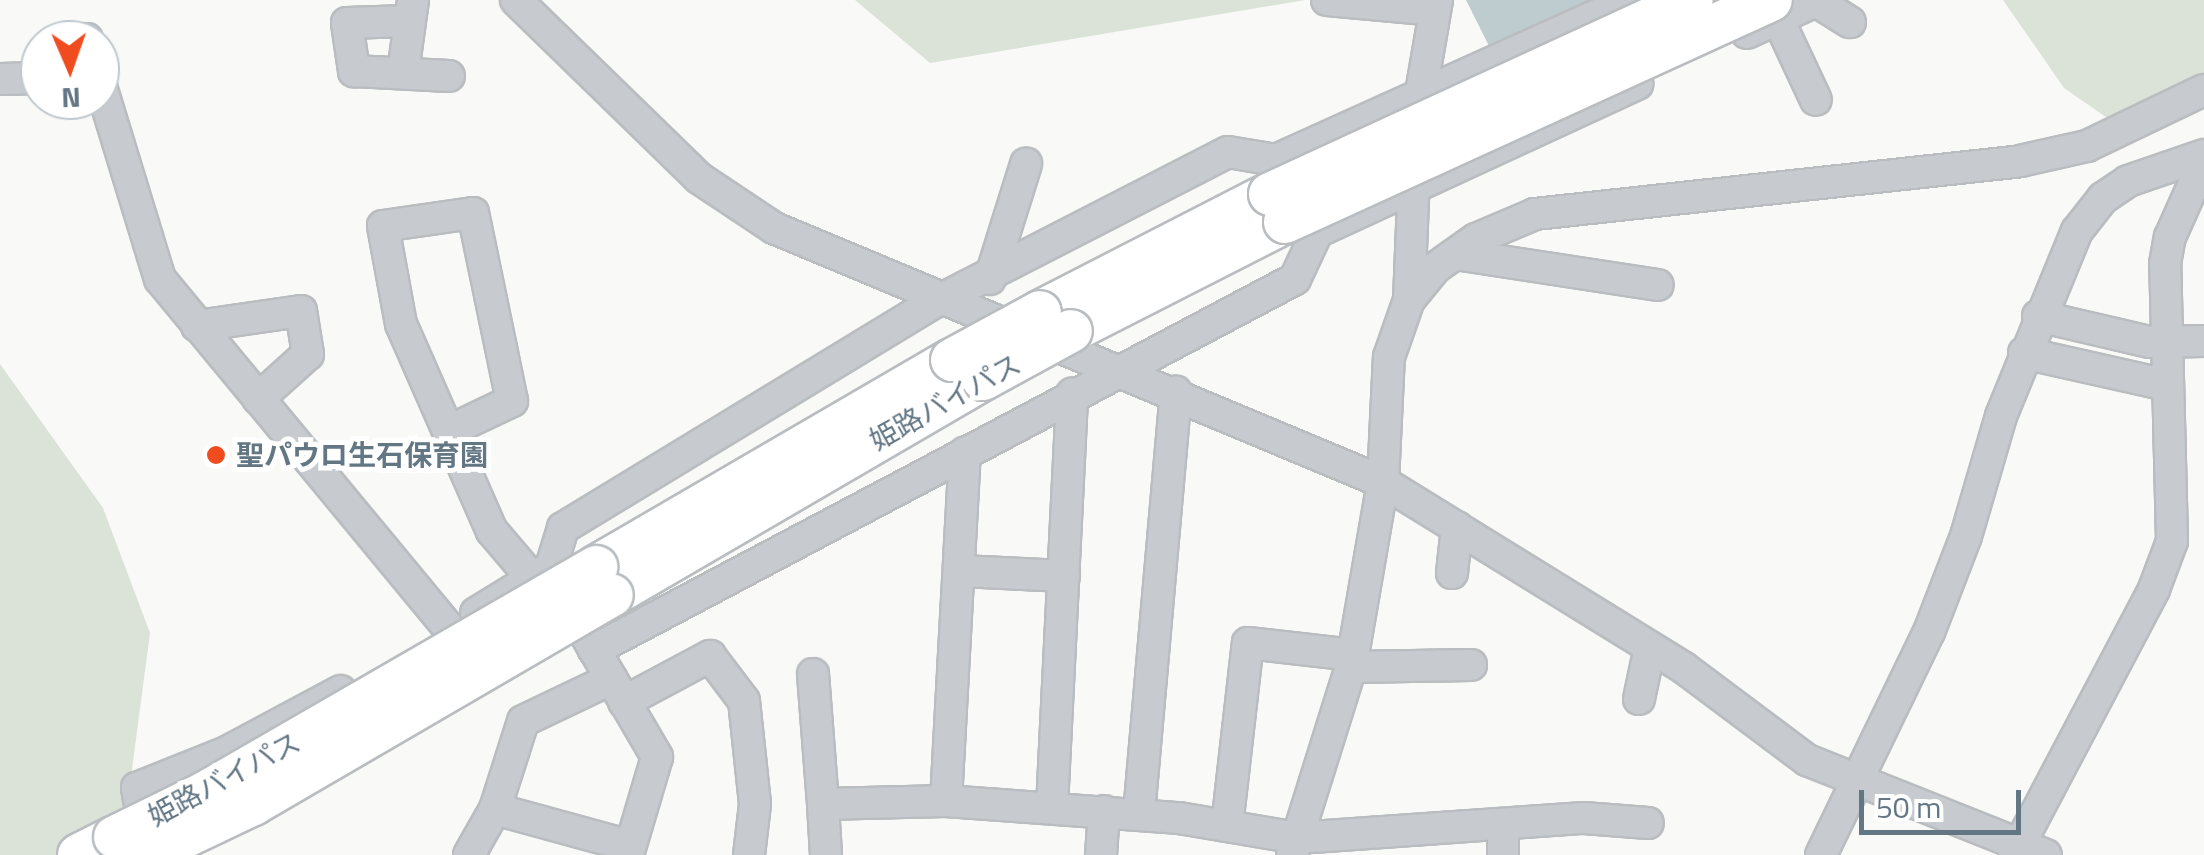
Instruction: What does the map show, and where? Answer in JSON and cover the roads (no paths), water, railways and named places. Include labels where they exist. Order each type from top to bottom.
[{"type":"highway","name":"姫路バイパス","points":[[122,851],[205,793],[604,581],[1055,322],[1692,0]]},
{"type":"highway","name":"姫路バイパス","points":[[1287,202],[1775,9]]},
{"type":"street","points":[[516,0],[699,178],[774,228],[1118,367],[1383,482],[1650,647],[1806,760],[2027,851],[2154,589],[2172,540],[2164,341],[2170,236],[2204,158]]},
{"type":"street","points":[[1294,846],[1352,661],[1383,482],[1389,357],[1409,300],[1419,94],[1436,5],[1327,0]]},
{"type":"street","points":[[1287,202],[1419,94],[1630,0]]},
{"type":"street","points":[[1287,202],[1413,190],[1775,9],[1816,2],[1850,22]]},
{"type":"street","points":[[1775,9],[1816,100]]},
{"type":"street","points":[[402,72],[410,10],[347,22],[354,71],[449,76]]},
{"type":"street","points":[[1409,300],[1455,254],[1534,214],[2020,162],[2087,146],[2204,90]]},
{"type":"street","points":[[112,120],[160,279],[450,629]]},
{"type":"street","points":[[122,851],[138,788],[226,752],[450,629],[542,573],[564,528],[926,307],[953,299],[1228,152],[1287,202],[1295,279],[1118,367],[966,453],[594,650]]},
{"type":"street","points":[[1821,855],[1857,784],[1960,552],[2024,353],[2077,231],[2103,198],[2128,181],[2204,158]]},
{"type":"street","points":[[990,279],[1026,164]]},
{"type":"street","points":[[449,431],[512,401],[473,213],[384,226],[401,324],[492,531],[542,573],[594,650],[657,757],[629,850],[495,808]]},
{"type":"street","points":[[1455,254],[1658,285]]},
{"type":"street","points":[[197,326],[301,310],[308,354],[258,398]]},
{"type":"street","points":[[2038,316],[2164,341],[2204,341]]},
{"type":"street","points":[[2024,353],[2167,386]]},
{"type":"street","points":[[1139,814],[1176,392]]},
{"type":"street","points":[[1052,807],[1072,393]]},
{"type":"street","points":[[946,802],[966,453]]},
{"type":"street","points":[[1452,572],[1458,527]]},
{"type":"street","points":[[961,571],[1064,576]]},
{"type":"street","points":[[1227,826],[1248,643],[1352,661],[1472,665]]},
{"type":"street","points":[[1639,699],[1650,647]]},
{"type":"street","points":[[470,855],[495,808],[523,721],[710,656],[744,702],[755,804],[749,855]]},
{"type":"street","points":[[813,674],[826,855]]},
{"type":"street","points":[[823,804],[946,802],[1139,814],[1227,826],[1294,846],[1388,843],[1503,824],[1584,818],[1648,823]]},
{"type":"street","points":[[1100,855],[1104,811]]},
{"type":"street","points":[[1503,824],[1503,855]]},
{"type":"place","name":"聖パウロ生石保育園","points":[[216,455]]}]
